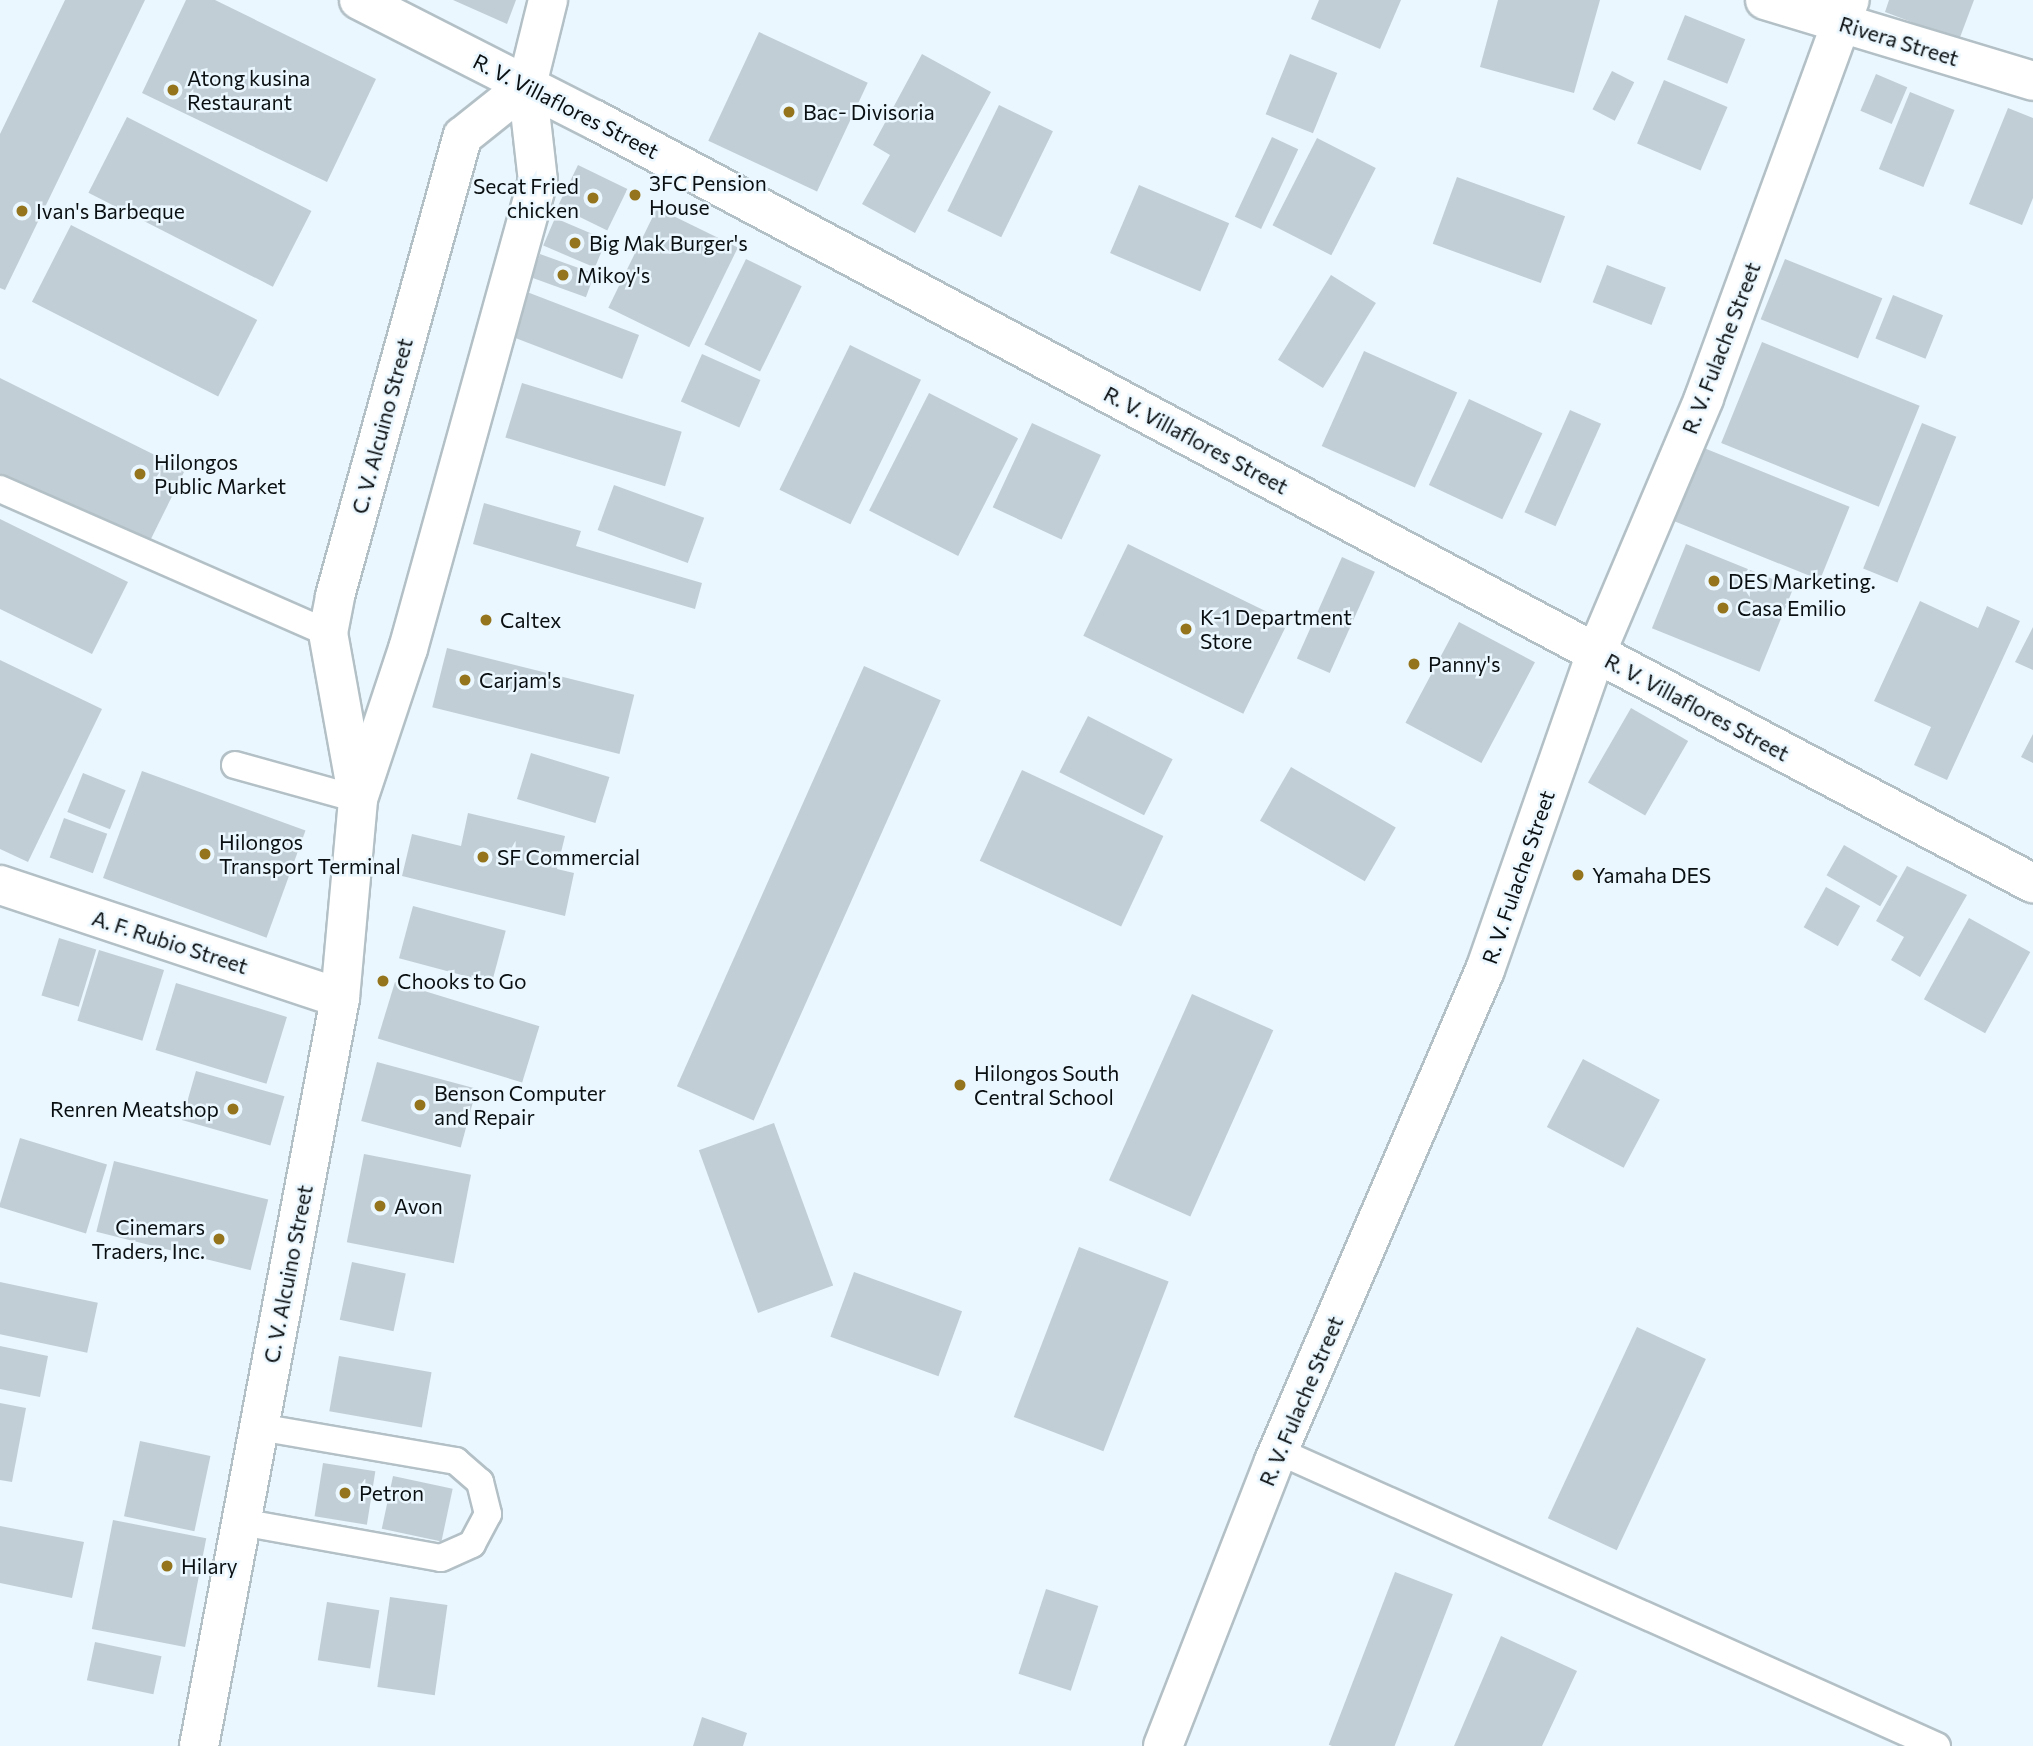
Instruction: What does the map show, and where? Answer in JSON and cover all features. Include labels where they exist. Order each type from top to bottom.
[{"type":"street","name":"R. V. Villaflores Street","points":[[359,0],[527,85],[2033,883]]},
{"type":"street","name":"C. V. Alcuino Street","points":[[200,1746],[340,998],[358,799],[408,649],[538,181],[527,85],[548,0]]},
{"type":"street","name":"Rivera Street","points":[[1765,0],[1845,12],[2033,81]]},
{"type":"street","name":"R. V. Fulache Street","points":[[1163,1746],[1278,1451],[1485,970],[1596,653],[1704,398],[1845,12]]},
{"type":"street","name":"C. V. Alcuino Street","points":[[358,799],[328,633],[463,136],[527,85]]},
{"type":"street","name":"A. F. Rubio Street","points":[[0,885],[340,998]]},
{"type":"lane","points":[[0,489],[328,633]]},
{"type":"lane","points":[[235,765],[358,799]]},
{"type":"lane","points":[[242,1522],[441,1558],[472,1544],[488,1514],[480,1482],[456,1461],[259,1427]]},
{"type":"lane","points":[[1278,1451],[1937,1746]]},
{"type":"building","name":"Ivan's Barbeque","points":[[65,0],[145,0],[5,290],[0,288],[0,134]]},
{"type":"building","points":[[186,0],[215,0],[376,79],[327,182],[142,93]]},
{"type":"building","points":[[453,0],[516,0],[507,24]]},
{"type":"building","points":[[1319,0],[1401,0],[1380,49],[1311,19]]},
{"type":"building","points":[[1498,0],[1600,0],[1574,93],[1480,67]]},
{"type":"building","points":[[1889,0],[1974,0],[1959,40],[1885,12]]},
{"type":"building","points":[[1685,15],[1745,39],[1727,84],[1667,60]]},
{"type":"building","name":"Bac- Divisoria","points":[[759,32],[868,83],[817,191],[708,141]]},
{"type":"building","points":[[922,54],[991,92],[915,233],[862,204],[890,155],[873,145]]},
{"type":"building","points":[[1290,54],[1337,73],[1313,133],[1266,114]]},
{"type":"building","points":[[1612,71],[1634,82],[1615,121],[1592,109]]},
{"type":"building","points":[[1876,74],[1907,87],[1892,124],[1860,111]]},
{"type":"building","points":[[1664,80],[1728,107],[1701,170],[1637,144]]},
{"type":"building","points":[[1910,92],[1955,110],[1923,187],[1879,169]]},
{"type":"building","points":[[999,105],[1053,131],[1001,237],[947,211]]},
{"type":"building","points":[[2008,108],[2033,118],[2033,198],[2022,225],[1969,204]]},
{"type":"building","points":[[127,117],[311,211],[273,287],[88,193]]},
{"type":"building","points":[[1272,137],[1298,149],[1261,229],[1235,217]]},
{"type":"building","points":[[1317,138],[1376,168],[1331,255],[1273,225]]},
{"type":"building","name":"Secat Fried chicken","points":[[578,165],[627,189],[607,230],[558,206]]},
{"type":"building","points":[[1457,177],[1565,216],[1541,283],[1433,244]]},
{"type":"building","points":[[1139,185],[1229,223],[1200,291],[1110,253]]},
{"type":"building","points":[[657,208],[738,247],[689,347],[608,308]]},
{"type":"building","name":"Big Mak Burger's","points":[[555,218],[607,240],[595,267],[543,246]]},
{"type":"building","points":[[71,225],[257,320],[218,397],[32,302]]},
{"type":"building","name":"Mikoy's","points":[[540,254],[595,274],[586,297],[531,277]]},
{"type":"building","points":[[746,259],[802,286],[760,372],[704,344]]},
{"type":"building","points":[[1785,259],[1882,298],[1858,359],[1761,319]]},
{"type":"building","points":[[1607,265],[1666,288],[1651,325],[1593,302]]},
{"type":"building","points":[[1331,275],[1376,303],[1323,388],[1278,360]]},
{"type":"building","points":[[527,292],[639,335],[622,379],[510,336]]},
{"type":"building","points":[[1893,295],[1943,315],[1925,359],[1875,339]]},
{"type":"building","points":[[1762,342],[1920,406],[1879,507],[1721,443]]},
{"type":"building","points":[[850,345],[921,380],[850,524],[779,490]]},
{"type":"building","points":[[1364,351],[1457,392],[1415,487],[1322,446]]},
{"type":"building","points":[[702,354],[760,380],[739,428],[681,402]]},
{"type":"building","points":[[0,378],[185,470],[146,549],[0,476]]},
{"type":"building","points":[[522,383],[682,432],[665,486],[505,438]]},
{"type":"building","points":[[929,393],[1018,438],[958,556],[869,511]]},
{"type":"building","points":[[1469,399],[1542,433],[1502,519],[1429,485]]},
{"type":"building","points":[[1570,410],[1601,424],[1556,526],[1524,512]]},
{"type":"building","points":[[1032,423],[1101,455],[1062,539],[993,507]]},
{"type":"building","points":[[1922,423],[1956,437],[1897,582],[1863,569]]},
{"type":"building","points":[[1704,448],[1850,507],[1820,580],[1674,521]]},
{"type":"building","points":[[614,485],[704,518],[688,563],[598,530]]},
{"type":"building","points":[[484,503],[581,531],[576,546],[702,583],[695,609],[473,544]]},
{"type":"building","points":[[0,519],[128,582],[92,654],[0,609]]},
{"type":"building","name":"K-1 Department Store","points":[[1128,544],[1288,622],[1243,714],[1083,636]]},
{"type":"building","name":"Casa Emilio","points":[[1686,544],[1794,587],[1759,672],[1652,628]]},
{"type":"building","points":[[1342,557],[1375,572],[1330,673],[1297,658]]},
{"type":"building","points":[[1920,601],[1978,628],[1987,606],[2020,621],[1947,780],[1914,765],[1931,727],[1874,701]]},
{"type":"building","points":[[1459,622],[1535,662],[1481,763],[1405,723]]},
{"type":"building","points":[[2033,627],[2033,670],[2015,662]]},
{"type":"building","points":[[447,648],[634,695],[620,754],[432,707]]},
{"type":"building","points":[[0,660],[102,709],[28,862],[0,849]]},
{"type":"building","points":[[864,666],[941,700],[754,1120],[677,1086]]},
{"type":"building","points":[[1631,708],[1688,741],[1645,815],[1588,782]]},
{"type":"building","points":[[1088,716],[1173,759],[1144,815],[1059,772]]},
{"type":"building","points":[[2033,734],[2033,763],[2021,757]]},
{"type":"building","points":[[531,753],[609,777],[595,823],[517,799]]},
{"type":"building","points":[[1291,767],[1396,828],[1365,881],[1260,821]]},
{"type":"building","points":[[1022,770],[1163,836],[1121,927],[980,861]]},
{"type":"building","name":"Hilongos Transport Terminal","points":[[142,771],[306,831],[267,938],[103,878]]},
{"type":"building","points":[[83,773],[126,790],[110,829],[67,812]]},
{"type":"building","name":"SF Commercial","points":[[468,813],[565,836],[557,869],[574,873],[565,916],[402,876],[412,834],[461,846]]},
{"type":"building","points":[[64,818],[107,834],[93,873],[50,857]]},
{"type":"building","points":[[1844,845],[1898,876],[1880,906],[1826,875]]},
{"type":"building","points":[[1907,866],[1967,895],[1920,977],[1891,960],[1904,937],[1876,921]]},
{"type":"building","points":[[1826,887],[1860,906],[1838,946],[1804,927]]},
{"type":"building","points":[[413,906],[506,931],[492,983],[399,958]]},
{"type":"building","points":[[1969,918],[2030,952],[1985,1033],[1924,999]]},
{"type":"building","points":[[59,938],[96,949],[79,1007],[41,995]]},
{"type":"building","points":[[99,950],[164,970],[142,1041],[77,1021]]},
{"type":"building","points":[[395,982],[539,1026],[522,1083],[378,1038]]},
{"type":"building","points":[[176,983],[287,1017],[266,1084],[156,1050]]},
{"type":"building","points":[[1192,994],[1273,1030],[1190,1217],[1109,1180]]},
{"type":"building","points":[[1583,1059],[1660,1100],[1624,1168],[1547,1127]]},
{"type":"building","name":"Benson Computer and Repair","points":[[377,1062],[476,1089],[461,1148],[361,1121]]},
{"type":"building","name":"Renren Meatshop","points":[[196,1071],[284,1096],[270,1145],[182,1120]]},
{"type":"building","points":[[774,1123],[833,1286],[758,1313],[699,1150]]},
{"type":"building","points":[[20,1138],[107,1165],[86,1233],[0,1207]]},
{"type":"building","points":[[364,1154],[471,1175],[454,1263],[347,1242]]},
{"type":"building","points":[[114,1161],[268,1199],[251,1270],[96,1232]]},
{"type":"building","points":[[1079,1247],[1169,1281],[1103,1451],[1014,1417]]},
{"type":"building","points":[[352,1262],[406,1273],[394,1331],[340,1320]]},
{"type":"building","points":[[854,1272],[962,1311],[938,1376],[830,1337]]},
{"type":"building","points":[[0,1282],[98,1303],[87,1353],[0,1334]]},
{"type":"building","points":[[1637,1327],[1706,1359],[1617,1550],[1548,1518]]},
{"type":"building","points":[[0,1346],[48,1356],[40,1397],[0,1389]]},
{"type":"building","points":[[339,1356],[432,1372],[422,1427],[329,1411]]},
{"type":"building","points":[[0,1403],[26,1408],[12,1482],[0,1480]]},
{"type":"building","points":[[140,1441],[210,1456],[194,1531],[124,1516]]},
{"type":"building","name":"Petron","points":[[323,1463],[375,1471],[367,1525],[315,1516]]},
{"type":"building","points":[[393,1476],[453,1489],[441,1542],[382,1529]]},
{"type":"building","points":[[113,1520],[206,1538],[185,1647],[92,1629]]},
{"type":"building","points":[[0,1526],[84,1542],[72,1598],[0,1583]]},
{"type":"building","points":[[1395,1572],[1453,1594],[1395,1746],[1329,1745]]},
{"type":"building","points":[[1046,1589],[1098,1606],[1071,1691],[1018,1674]]},
{"type":"building","points":[[390,1597],[447,1605],[435,1695],[377,1687]]},
{"type":"building","points":[[327,1602],[379,1610],[370,1669],[318,1660]]},
{"type":"building","points":[[1501,1636],[1577,1671],[1542,1746],[1454,1746]]},
{"type":"building","points":[[95,1642],[162,1656],[153,1694],[87,1680]]},
{"type":"building","points":[[702,1717],[747,1733],[743,1746],[693,1746]]},
{"type":"place","name":"Atong kusina Restaurant","points":[[173,90]]},
{"type":"place","name":"Bac- Divisoria","points":[[789,112]]},
{"type":"place","name":"3FC Pension House","points":[[635,195]]},
{"type":"place","name":"Secat Fried chicken","points":[[593,198]]},
{"type":"place","name":"Ivan's Barbeque","points":[[22,211]]},
{"type":"place","name":"Big Mak Burger's","points":[[575,243]]},
{"type":"place","name":"Mikoy's","points":[[563,275]]},
{"type":"place","name":"Hilongos Public Market","points":[[140,474]]},
{"type":"place","name":"DES Marketing.","points":[[1714,581]]},
{"type":"place","name":"Casa Emilio","points":[[1723,608]]},
{"type":"place","name":"Caltex","points":[[486,620]]},
{"type":"place","name":"K-1 Department Store","points":[[1186,629]]},
{"type":"place","name":"Panny's","points":[[1414,664]]},
{"type":"place","name":"Carjam's","points":[[465,680]]},
{"type":"place","name":"Hilongos Transport Terminal","points":[[205,854]]},
{"type":"place","name":"SF Commercial","points":[[483,857]]},
{"type":"place","name":"Yamaha DES","points":[[1578,875]]},
{"type":"place","name":"Chooks to Go","points":[[383,981]]},
{"type":"place","name":"Hilongos South Central School","points":[[960,1085]]},
{"type":"place","name":"Benson Computer and Repair","points":[[420,1105]]},
{"type":"place","name":"Renren Meatshop","points":[[233,1109]]},
{"type":"place","name":"Avon","points":[[380,1206]]},
{"type":"place","name":"Cinemars Traders, Inc.","points":[[219,1239]]},
{"type":"place","name":"Petron","points":[[345,1493]]},
{"type":"place","name":"Hilary","points":[[167,1566]]}]
